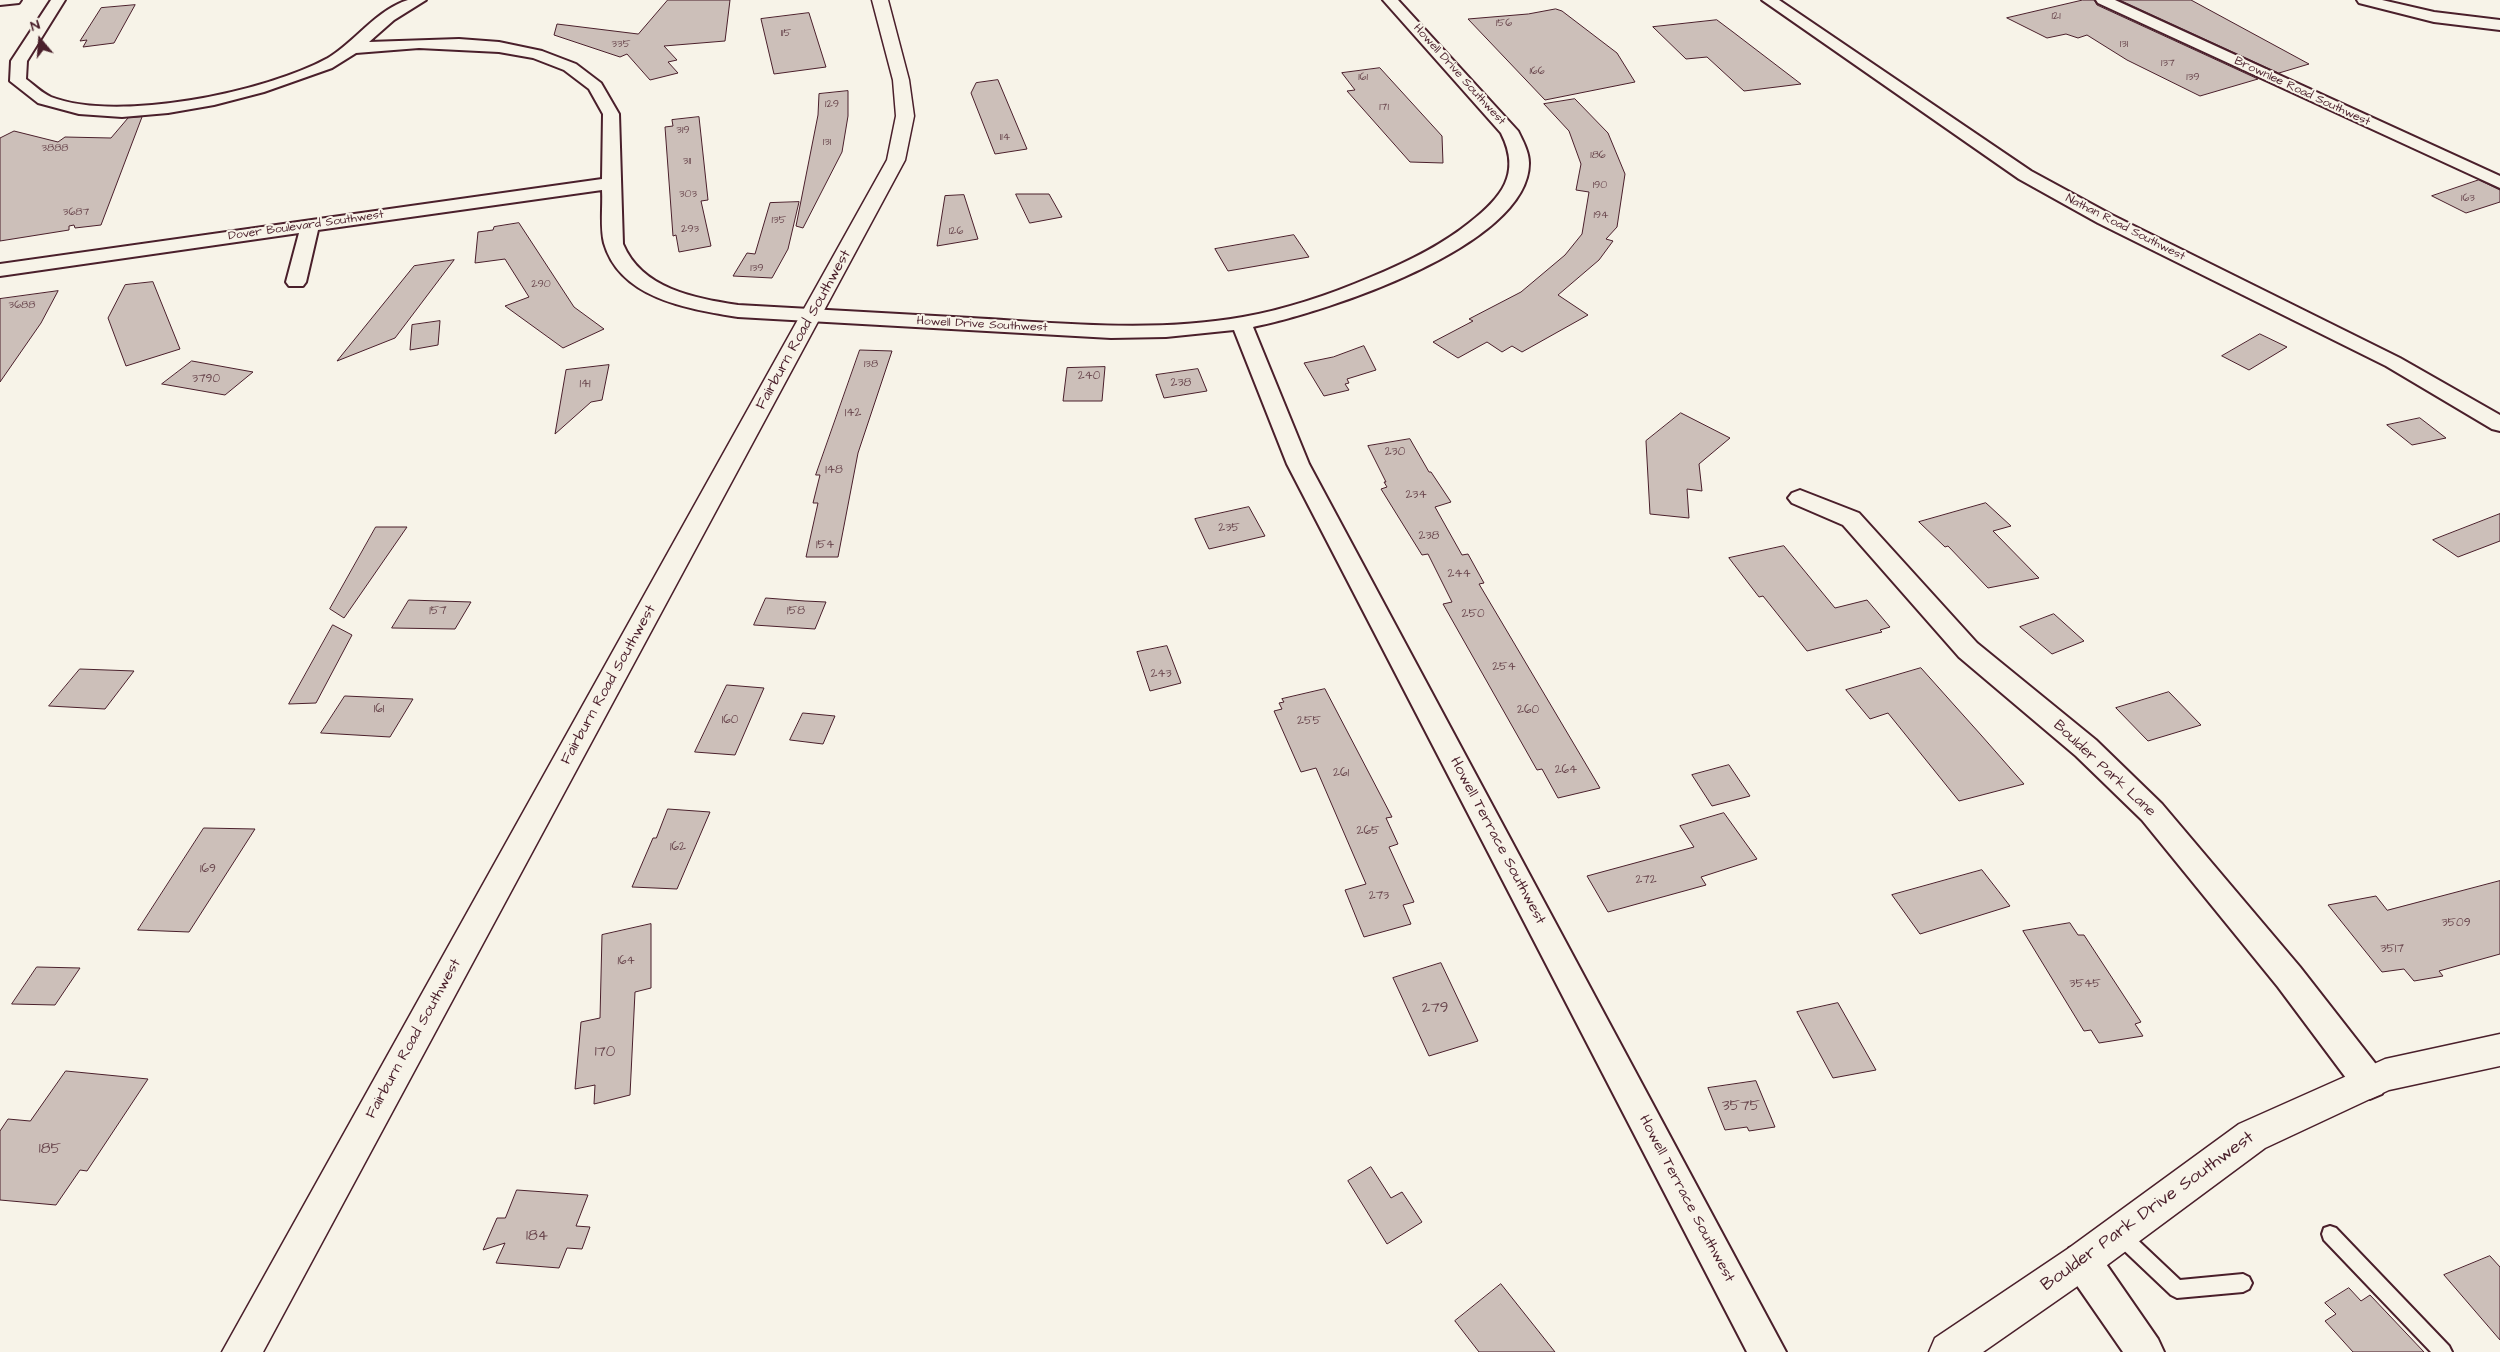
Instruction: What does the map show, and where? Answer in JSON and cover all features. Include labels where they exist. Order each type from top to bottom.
[{"type":"street","points":[[0,1],[14,0]]},
{"type":"street","points":[[58,0],[19,61],[18,81],[26,90],[43,100],[98,110],[138,110],[218,100],[261,90],[328,64],[354,48],[390,17],[419,0]]},
{"type":"street","name":"Fairburn Road Southwest","points":[[242,1352],[896,160],[906,116],[901,80],[880,0]]},
{"type":"street","name":"Howell Drive Southwest","points":[[354,48],[419,43],[475,44],[527,52],[566,65],[593,83],[607,103],[611,114],[611,183],[614,245],[624,265],[641,280],[670,296],[705,306],[738,311],[1141,331],[1194,330],[1241,323],[1290,312],[1359,290],[1430,259],[1485,220],[1508,195],[1518,177],[1519,153],[1509,131],[1390,0]]},
{"type":"street","name":"Nathan Road Southwest","points":[[1769,0],[2025,174],[2105,219],[2393,362],[2500,424]]},
{"type":"street","name":"Brownlee Road Southwest","points":[[2103,0],[2500,183]]},
{"type":"street","points":[[2364,0],[2434,17],[2500,25]]},
{"type":"street","name":"Dover Boulevard Southwest","points":[[0,270],[611,183]]},
{"type":"street","points":[[296,282],[310,226]]},
{"type":"street","name":"Howell Terrace Southwest","points":[[1241,323],[1298,464],[1767,1352]]},
{"type":"street","name":"Boulder Park Lane","points":[[1800,498],[1851,519],[1968,650],[2086,748],[2152,812],[2288,977],[2370,1083]]},
{"type":"street","name":"Boulder Park Drive Southwest","points":[[1949,1352],[2082,1261],[2252,1136],[2385,1075],[2500,1050]]},
{"type":"street","points":[[2082,1261],[2144,1352]]},
{"type":"lane","points":[[2118,1234],[2177,1289],[2244,1283]]},
{"type":"lane","points":[[2330,1234],[2443,1352]]},
{"type":"building","points":[[668,0],[730,0],[725,41],[664,46],[677,60],[668,62],[678,73],[650,80],[627,54],[620,57],[554,35],[557,24],[638,34]]},
{"type":"building","points":[[2083,0],[2094,0],[2097,5],[2258,79],[2200,96],[2127,60],[2087,35],[2078,38],[2066,34],[2047,38],[2007,18]]},
{"type":"building","points":[[2120,0],[2191,0],[2309,64],[2279,73]]},
{"type":"building","points":[[135,5],[114,43],[83,47],[87,40],[80,41],[101,8]]},
{"type":"building","points":[[1556,9],[1562,11],[1617,53],[1635,82],[1545,100],[1468,19],[1528,14]]},
{"type":"building","points":[[809,13],[826,67],[774,74],[761,19]]},
{"type":"building","points":[[1717,20],[1801,84],[1744,91],[1707,57],[1686,59],[1653,27]]},
{"type":"building","points":[[1380,68],[1442,136],[1443,163],[1410,162],[1347,91],[1355,90],[1342,73]]},
{"type":"building","points":[[998,80],[1027,149],[995,154],[971,93],[976,83]]},
{"type":"building","points":[[848,91],[848,116],[842,152],[803,228],[796,226],[818,115],[819,94]]},
{"type":"building","points":[[1575,99],[1608,133],[1625,174],[1617,227],[1606,239],[1613,241],[1599,260],[1558,295],[1588,315],[1522,352],[1512,346],[1502,352],[1487,342],[1458,358],[1433,342],[1473,321],[1469,319],[1521,292],[1565,255],[1582,234],[1589,192],[1576,190],[1581,164],[1569,131],[1544,104]]},
{"type":"building","points":[[142,117],[101,225],[75,228],[74,225],[69,226],[69,230],[0,241],[0,138],[14,131],[58,142],[65,137],[111,138],[128,118]]},
{"type":"building","points":[[699,117],[708,200],[701,201],[711,246],[679,252],[676,235],[673,236],[665,127],[673,126],[672,120]]},
{"type":"building","points":[[2479,180],[2500,190],[2500,202],[2466,213],[2432,196]]},
{"type":"building","points":[[1016,194],[1049,194],[1062,217],[1030,223]]},
{"type":"building","points":[[964,195],[978,239],[937,246],[945,196]]},
{"type":"building","points":[[799,202],[788,249],[772,278],[733,276],[747,253],[755,254],[770,203]]},
{"type":"building","points":[[519,223],[574,307],[604,329],[563,348],[505,306],[529,297],[505,259],[475,263],[478,232]]},
{"type":"building","points":[[1294,235],[1309,257],[1228,271],[1215,249]]},
{"type":"building","points":[[454,260],[395,338],[337,361],[414,266]]},
{"type":"building","points":[[153,282],[180,349],[126,366],[108,318],[125,285]]},
{"type":"building","points":[[58,291],[41,323],[0,382],[0,299]]},
{"type":"building","points":[[440,321],[438,345],[410,350],[412,325]]},
{"type":"building","points":[[2260,334],[2287,347],[2249,370],[2222,356]]},
{"type":"building","points":[[1364,346],[1376,370],[1347,379],[1349,383],[1345,384],[1349,390],[1324,396],[1304,363],[1333,357]]},
{"type":"building","points":[[860,350],[892,351],[858,453],[838,557],[806,557],[818,503],[813,503],[820,475],[816,475]]},
{"type":"building","points":[[192,361],[253,372],[225,395],[162,384]]},
{"type":"building","points":[[609,365],[602,400],[591,402],[555,434],[566,370]]},
{"type":"building","points":[[1105,367],[1102,401],[1063,401],[1067,368]]},
{"type":"building","points":[[1198,369],[1207,391],[1164,398],[1156,375]]},
{"type":"building","points":[[1681,413],[1730,438],[1699,464],[1702,491],[1687,489],[1689,518],[1650,514],[1646,441]]},
{"type":"building","points":[[2420,418],[2446,438],[2412,445],[2387,425]]},
{"type":"building","points":[[1410,439],[1429,472],[1431,472],[1451,502],[1435,507],[1462,555],[1468,554],[1484,583],[1479,584],[1600,788],[1558,798],[1542,769],[1537,770],[1443,604],[1452,602],[1428,554],[1422,555],[1381,489],[1387,487],[1384,482],[1386,482],[1368,446]]},
{"type":"building","points":[[1986,503],[2011,526],[1993,531],[2039,578],[1988,588],[1948,546],[1945,547],[1919,522]]},
{"type":"building","points":[[1249,507],[1265,536],[1209,549],[1195,519]]},
{"type":"building","points":[[2500,514],[2500,541],[2458,557],[2433,540]]},
{"type":"building","points":[[376,527],[407,527],[344,618],[330,609]]},
{"type":"building","points":[[1784,546],[1835,608],[1867,600],[1890,627],[1880,630],[1882,632],[1807,651],[1763,596],[1759,597],[1729,558]]},
{"type":"building","points":[[766,598],[826,602],[815,629],[754,625]]},
{"type":"building","points":[[409,600],[471,602],[455,629],[392,628]]},
{"type":"building","points":[[2054,614],[2084,641],[2052,654],[2020,627]]},
{"type":"building","points":[[333,625],[352,635],[316,703],[289,704]]},
{"type":"building","points":[[1167,646],[1181,683],[1150,691],[1137,652]]},
{"type":"building","points":[[1921,668],[2024,784],[1959,801],[1888,713],[1870,719],[1846,690]]},
{"type":"building","points":[[80,669],[134,671],[105,709],[49,706]]},
{"type":"building","points":[[727,685],[764,688],[735,755],[695,752]]},
{"type":"building","points":[[1325,689],[1392,817],[1386,818],[1398,844],[1389,847],[1414,902],[1403,905],[1411,924],[1364,937],[1345,890],[1366,884],[1316,768],[1301,772],[1274,711],[1282,709],[1279,703],[1284,702],[1282,699]]},
{"type":"building","points":[[2169,692],[2201,725],[2148,741],[2116,708]]},
{"type":"building","points":[[345,696],[413,699],[390,737],[321,733]]},
{"type":"building","points":[[803,713],[835,716],[823,744],[790,740]]},
{"type":"building","points":[[1729,765],[1750,796],[1712,806],[1692,775]]},
{"type":"building","points":[[668,809],[710,812],[677,889],[632,887],[653,838],[656,838]]},
{"type":"building","points":[[1724,813],[1757,859],[1701,877],[1706,885],[1608,912],[1587,876],[1694,847],[1680,826]]},
{"type":"building","points":[[204,828],[255,829],[189,932],[138,930]]},
{"type":"building","points":[[1982,870],[2010,906],[1920,934],[1892,895]]},
{"type":"building","points":[[2500,881],[2500,954],[2439,971],[2443,976],[2414,981],[2404,969],[2382,972],[2328,905],[2376,896],[2387,910]]},
{"type":"building","points":[[2070,923],[2078,935],[2084,935],[2141,1022],[2135,1024],[2143,1036],[2099,1043],[2091,1030],[2084,1031],[2023,931]]},
{"type":"building","points":[[651,924],[651,988],[635,992],[630,1095],[594,1104],[595,1085],[575,1089],[581,1022],[600,1018],[602,935]]},
{"type":"building","points":[[1441,963],[1478,1041],[1429,1056],[1393,978]]},
{"type":"building","points":[[37,967],[80,968],[55,1005],[12,1004]]},
{"type":"building","points":[[1838,1003],[1876,1070],[1833,1078],[1797,1012]]},
{"type":"building","points":[[66,1071],[148,1079],[87,1171],[80,1170],[56,1205],[0,1200],[0,1131],[8,1119],[30,1121]]},
{"type":"building","points":[[1756,1081],[1775,1127],[1749,1131],[1747,1127],[1725,1130],[1708,1088]]},
{"type":"building","points":[[1371,1167],[1391,1198],[1402,1192],[1422,1222],[1387,1244],[1348,1181]]},
{"type":"building","points":[[517,1190],[588,1195],[576,1226],[590,1227],[582,1249],[567,1248],[559,1268],[496,1263],[505,1243],[483,1250],[497,1218],[505,1218]]},
{"type":"building","points":[[2490,1256],[2500,1267],[2500,1340],[2444,1275]]},
{"type":"building","points":[[1501,1284],[1555,1352],[1479,1352],[1455,1321]]},
{"type":"building","points":[[2349,1288],[2361,1301],[2370,1295],[2424,1352],[2353,1352],[2325,1321],[2336,1314],[2325,1303]]}]
